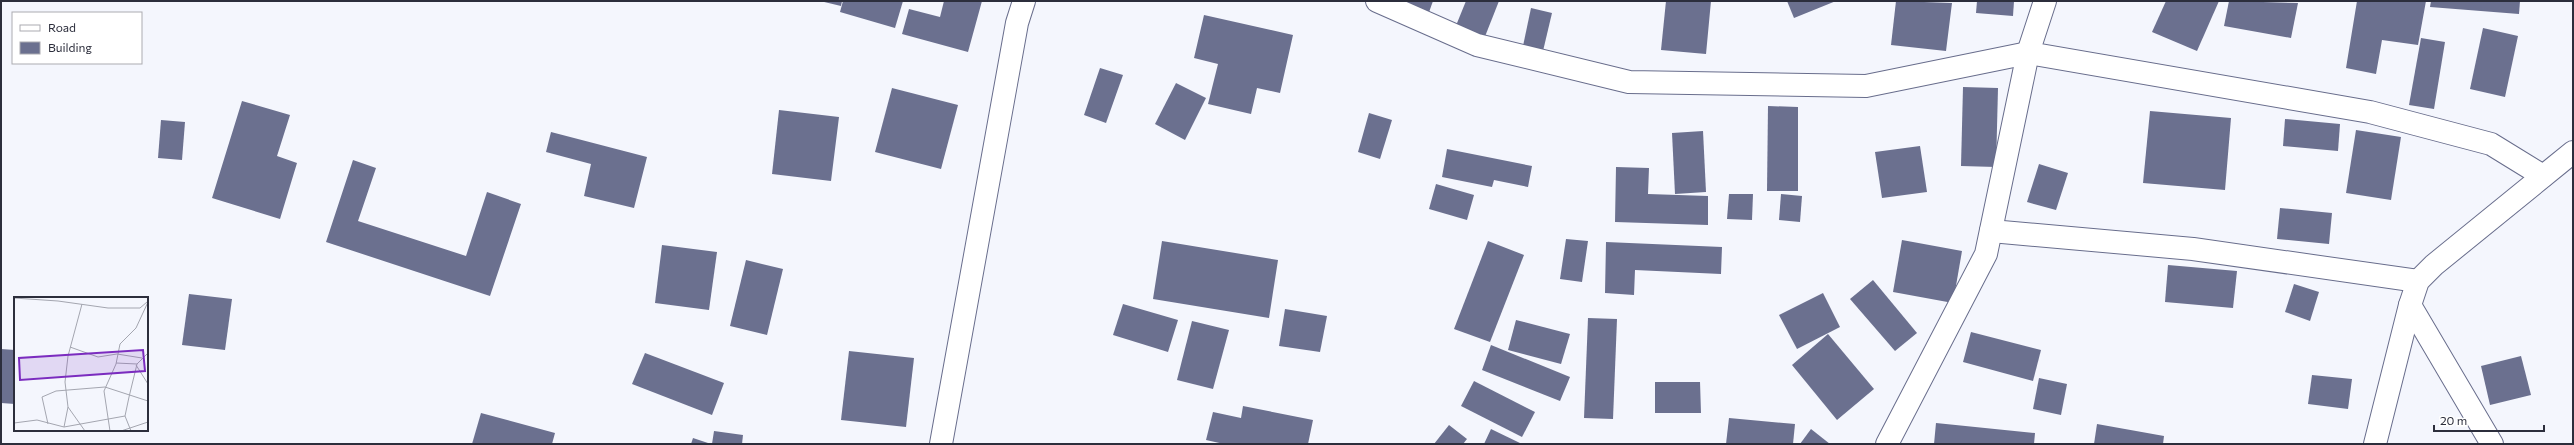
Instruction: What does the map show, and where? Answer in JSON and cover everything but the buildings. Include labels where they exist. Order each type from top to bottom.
[{"type":"street","points":[[941,444],[1017,23],[1024,1]]},
{"type":"street","points":[[1376,1],[1477,45],[1629,82],[1866,86],[2028,53],[2370,112],[2491,144],[2543,176]]},
{"type":"street","points":[[1887,444],[1986,254],[2028,53],[2045,1]]},
{"type":"street","points":[[2375,444],[2410,305],[2418,281],[2434,265],[2573,152]]},
{"type":"street","points":[[1991,231],[2193,249],[2418,281]]},
{"type":"street","points":[[2410,305],[2492,444]]}]
